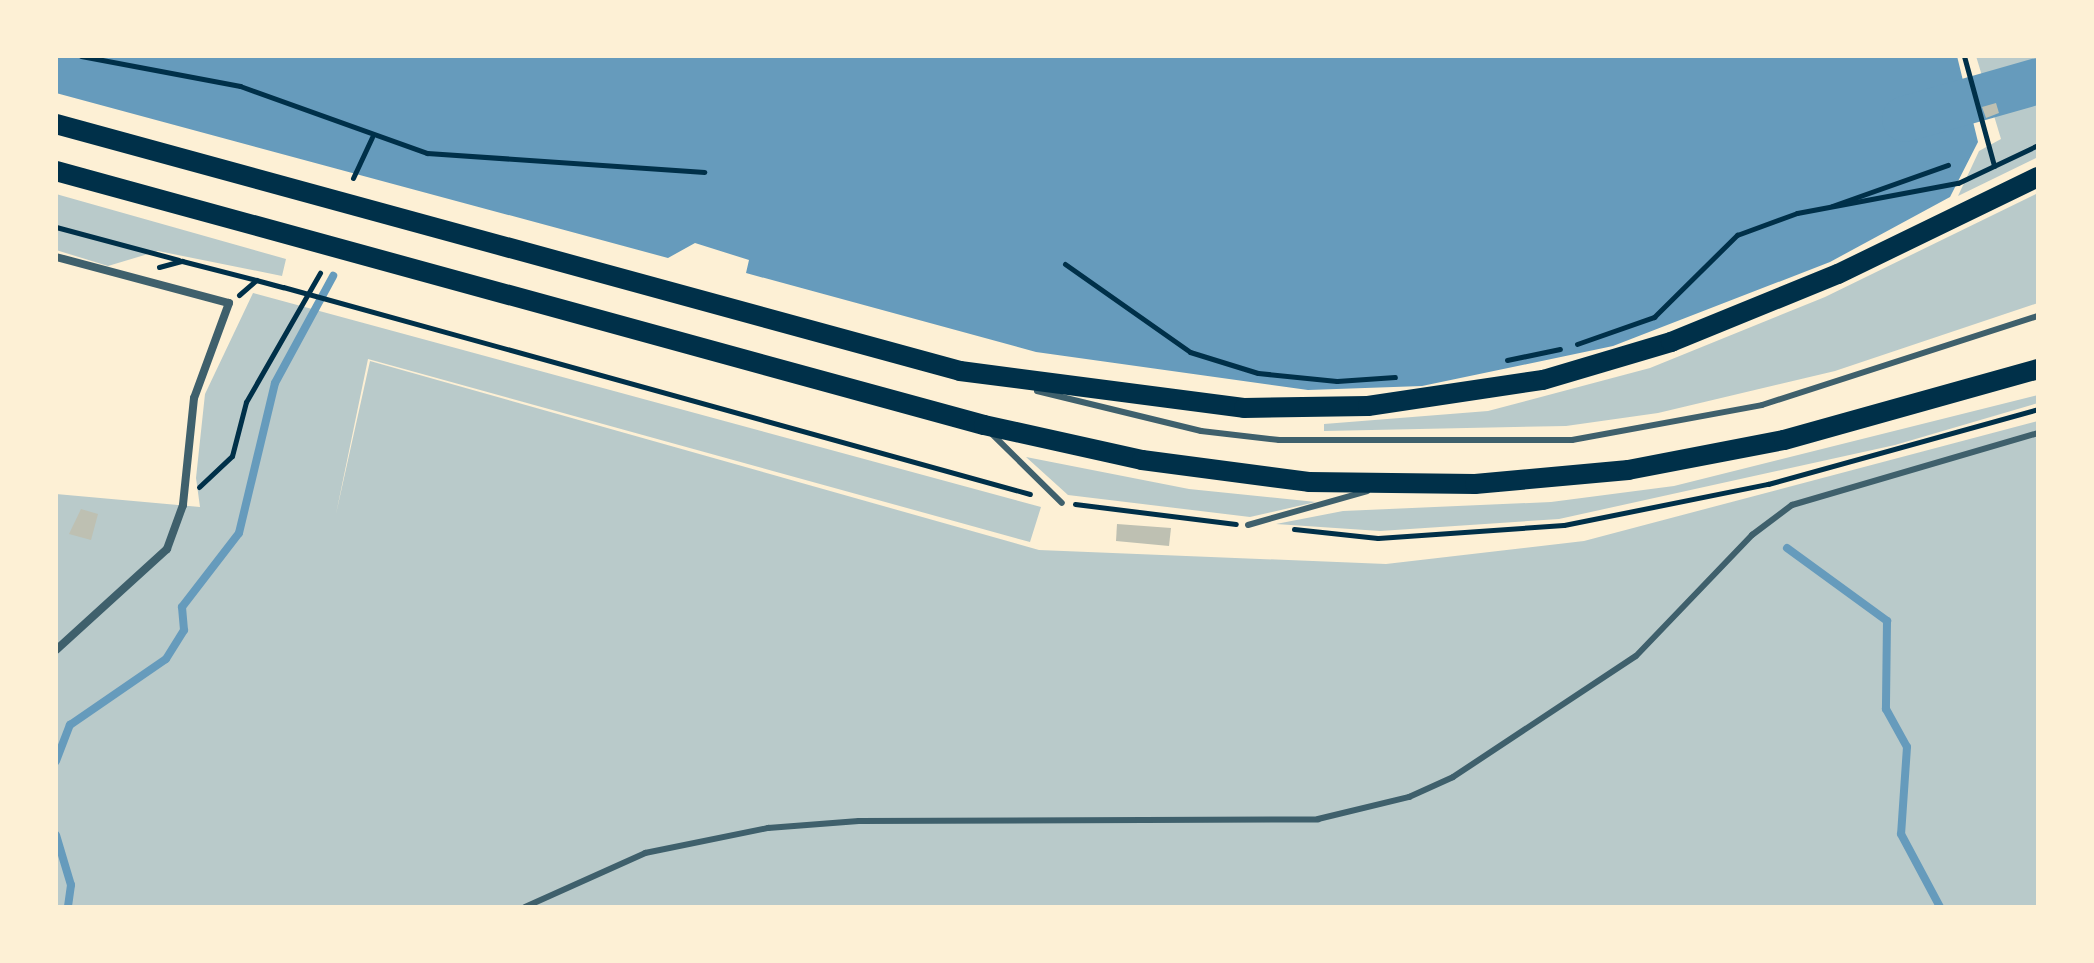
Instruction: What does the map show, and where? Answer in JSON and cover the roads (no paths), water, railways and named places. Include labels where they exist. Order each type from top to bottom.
[{"type":"main road","points":[[56,124],[960,371],[1170,402],[1306,409],[1543,380],[1671,342],[1838,274],[2038,177]]},
{"type":"main road","points":[[56,171],[984,425],[1226,473],[1385,485],[1564,478],[1708,457],[2038,369]]},
{"type":"street","points":[[56,257],[229,303],[194,398],[183,505],[167,549],[56,650]]},
{"type":"lane","points":[[960,371],[1201,431],[1487,446],[1572,440],[1762,405],[2038,316]]},
{"type":"lane","points":[[984,425],[1062,503]]},
{"type":"lane","points":[[525,907],[645,853],[768,828],[859,821],[1318,819],[1409,797],[1453,777],[1636,656],[1752,535],[1792,505],[2038,433]]},
{"type":"lane","points":[[1248,525],[1385,485]]},
{"type":"water","points":[[56,56],[1957,56],[1978,142],[1950,197],[1830,262],[1613,346],[1422,386],[1308,390],[1036,352],[746,273],[749,260],[695,243],[668,258],[56,93]]},
{"type":"waterway","points":[[1905,119],[2038,81]]},
{"type":"waterway","points":[[56,761],[70,725],[166,659],[184,630],[182,607],[239,533],[275,383],[333,276]]},
{"type":"waterway","points":[[1787,548],[1887,621],[1886,709],[1907,747],[1901,834],[1940,907]]},
{"type":"waterway","points":[[56,835],[71,885],[68,907]]}]
